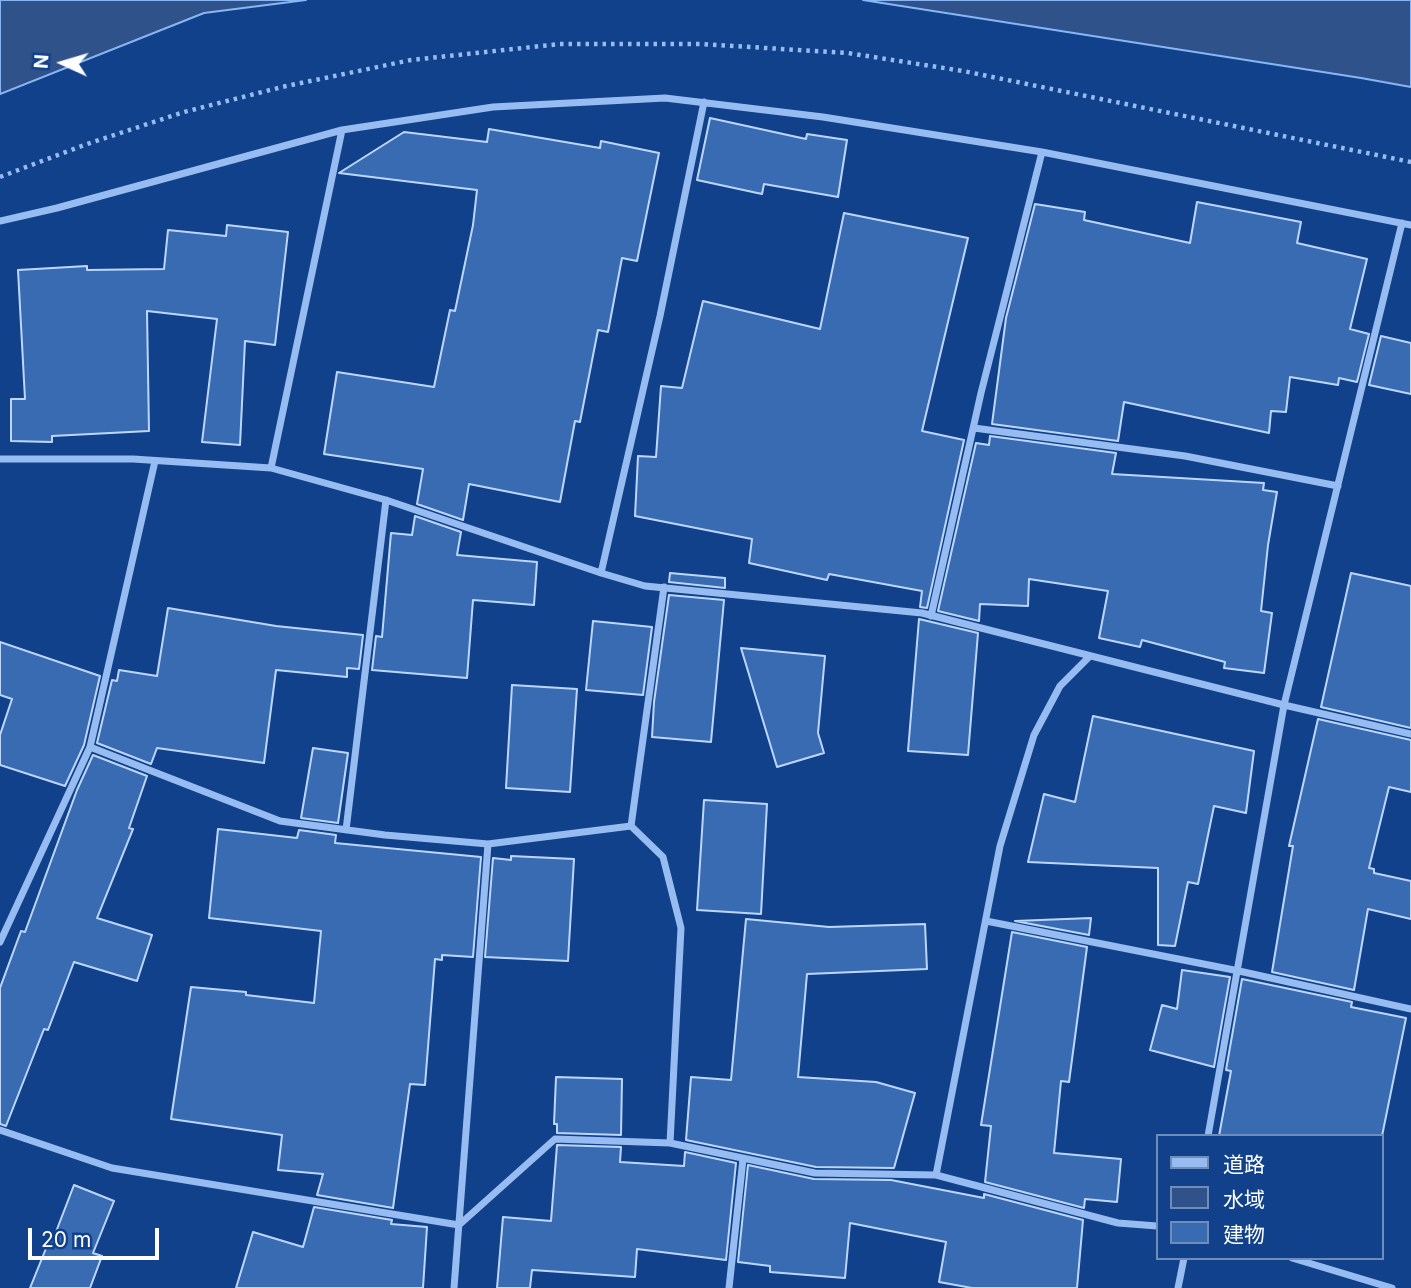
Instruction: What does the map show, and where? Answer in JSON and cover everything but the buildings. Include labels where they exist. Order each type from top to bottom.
[{"type":"street","points":[[0,221],[342,130],[493,107],[665,98],[823,117],[1041,152],[1411,225]]},
{"type":"street","points":[[601,573],[660,316],[704,102]]},
{"type":"street","points":[[271,468],[342,130]]},
{"type":"street","points":[[931,616],[1041,152]]},
{"type":"street","points":[[1208,1134],[1284,705],[1402,223]]},
{"type":"street","points":[[974,428],[1185,456],[1338,485]]},
{"type":"street","points":[[0,459],[133,459],[271,468],[386,500],[645,586],[931,616],[1284,705],[1411,734]]},
{"type":"street","points":[[0,942],[90,747],[155,461]]},
{"type":"street","points":[[346,830],[386,500]]},
{"type":"street","points":[[631,826],[664,587]]},
{"type":"street","points":[[936,1175],[1000,846],[1034,735],[1060,686],[1090,656]]},
{"type":"street","points":[[90,747],[280,821],[488,844],[631,826]]},
{"type":"street","points":[[631,826],[663,857],[681,928],[670,1143]]},
{"type":"street","points":[[454,1288],[488,844]]},
{"type":"street","points":[[986,921],[1239,971],[1411,1009]]},
{"type":"street","points":[[0,1130],[112,1168],[459,1225]]},
{"type":"street","points":[[459,1225],[555,1139],[670,1143],[815,1173],[936,1175],[1118,1223],[1156,1226]]},
{"type":"street","points":[[729,1288],[743,1159]]},
{"type":"street","points":[[1178,1288],[1184,1260]]},
{"type":"street","points":[[1299,1260],[1392,1288]]},
{"type":"water","points":[[0,0],[306,0],[204,13],[0,94]]},
{"type":"water","points":[[863,0],[1411,0],[1411,87],[1361,78]]}]
